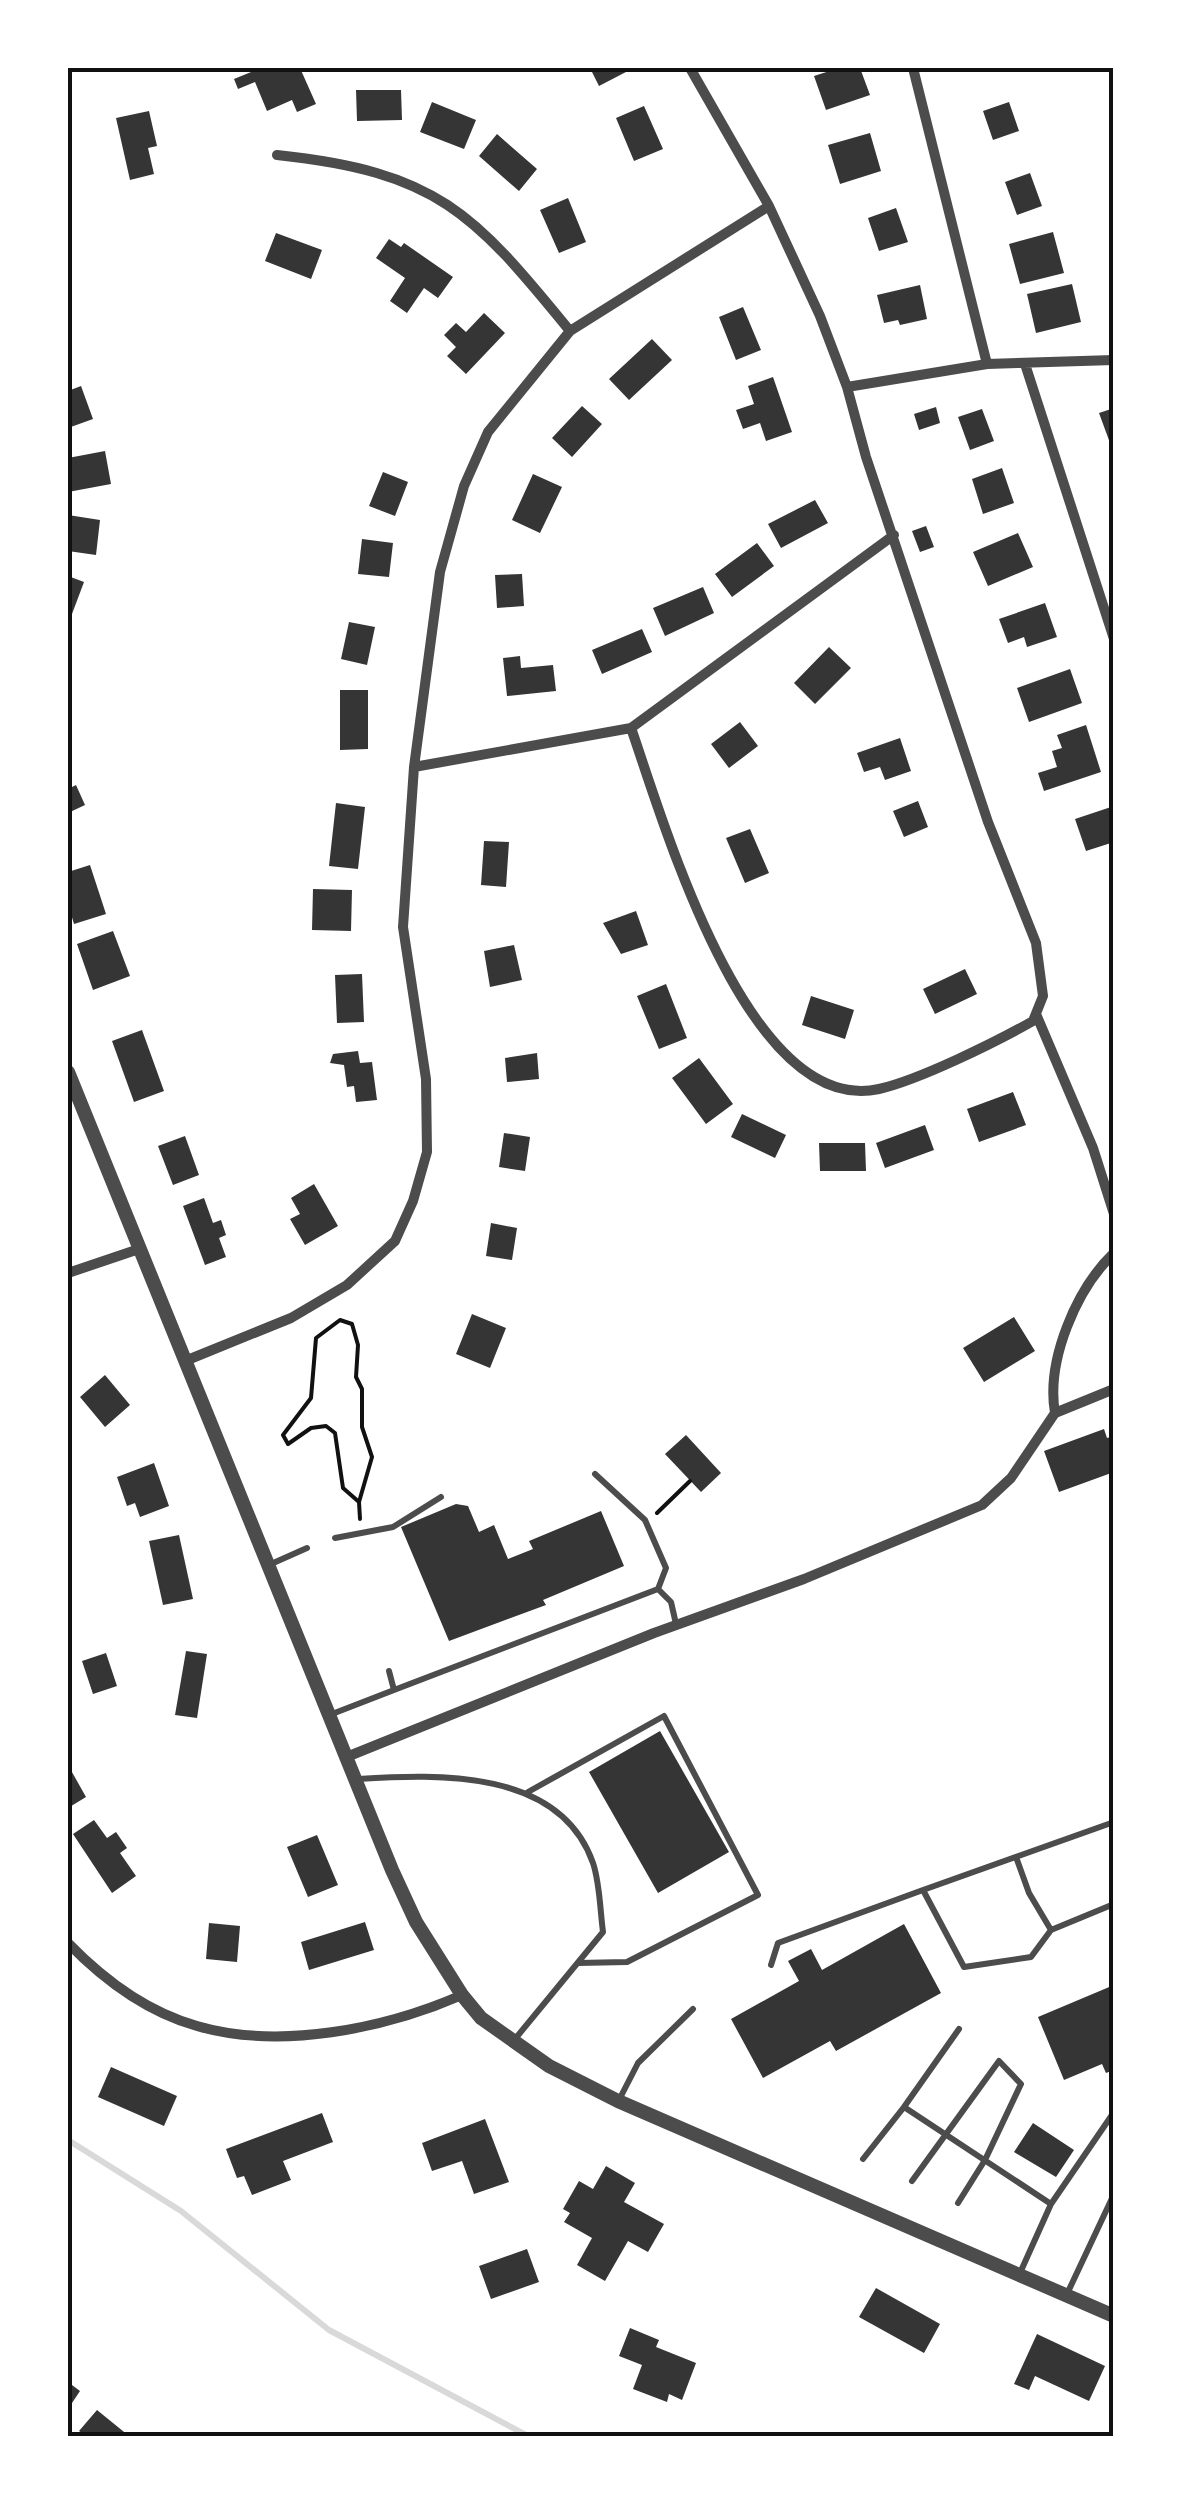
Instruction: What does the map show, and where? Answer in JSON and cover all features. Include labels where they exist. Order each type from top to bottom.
[{"type":"street","points":[[631,728],[715,956],[790,1062],[825,1083],[876,1090],[1002,1038],[1033,1021],[1043,996],[1036,943],[988,822],[847,387],[820,316],[769,206],[690,68]]},
{"type":"street","points":[[913,68],[987,364]]},
{"type":"street","points":[[277,156],[333,161],[373,172],[417,186],[450,205],[498,243],[570,332]]},
{"type":"street","points":[[186,1361],[291,1318],[347,1285],[395,1241],[413,1201],[427,1152],[426,1080],[403,927],[414,767],[440,572],[464,486],[488,432],[570,332],[769,206]]},
{"type":"street","points":[[847,387],[987,364],[1114,360]]},
{"type":"street","points":[[1024,364],[1114,639]]},
{"type":"street","points":[[414,767],[631,728],[894,535]]},
{"type":"street","points":[[1036,1014],[1093,1148],[1114,1214]]},
{"type":"street","points":[[68,1072],[416,1922],[481,2018],[513,2042],[618,2101],[1114,2316]]},
{"type":"street","points":[[68,1273],[139,1250]]},
{"type":"street","points":[[1055,1413],[1054,1388],[1075,1309],[1114,1253]]},
{"type":"street","points":[[349,1756],[676,1624],[804,1580],[982,1505],[1011,1478],[1055,1413],[1114,1389]]},
{"type":"street","points":[[68,1943],[92,1968],[141,2002],[197,2026],[274,2035],[336,2030],[462,1995]]},
{"type":"lane","points":[[332,1714],[658,1589],[666,1568],[646,1523],[594,1474]]},
{"type":"lane","points":[[335,1538],[393,1527],[441,1497]]},
{"type":"lane","points":[[270,1564],[307,1548]]},
{"type":"lane","points":[[658,1589],[671,1602],[676,1624]]},
{"type":"lane","points":[[389,1671],[394,1690]]},
{"type":"lane","points":[[528,1792],[664,1716],[758,1896],[628,1962],[578,1964]]},
{"type":"lane","points":[[358,1778],[424,1775],[528,1792],[568,1821],[593,1863],[604,1932],[513,2042]]},
{"type":"lane","points":[[771,1965],[778,1943],[1114,1822]]},
{"type":"lane","points":[[1016,1857],[1029,1893],[1051,1930]]},
{"type":"lane","points":[[924,1890],[964,1966],[1031,1957],[1051,1930],[1114,1904]]},
{"type":"lane","points":[[618,2101],[638,2063],[693,2009]]},
{"type":"lane","points":[[863,2159],[959,2029]]},
{"type":"lane","points":[[912,2180],[999,2060],[1021,2084],[985,2160],[958,2203]]},
{"type":"lane","points":[[904,2106],[1051,2204]]},
{"type":"lane","points":[[1019,2274],[1051,2204],[1114,2112]]},
{"type":"lane","points":[[1066,2296],[1113,2198]]},
{"type":"path","points":[[359,1502],[342,1488],[335,1433],[326,1426],[311,1428],[288,1444],[283,1435],[312,1398],[316,1338],[340,1320],[352,1324],[358,1345],[362,1426],[372,1457],[359,1502],[364,1533]]},
{"type":"path","points":[[646,1523],[690,1481]]},
{"type":"building","points":[[261,68],[300,68],[316,104],[297,112],[292,100],[267,111],[255,82],[238,89],[234,79]]},
{"type":"building","points":[[590,68],[624,68],[626,72],[599,86]]},
{"type":"building","points":[[839,68],[860,68],[870,95],[826,110],[814,76]]},
{"type":"building","points":[[356,90],[401,90],[402,120],[357,121]]},
{"type":"building","points":[[432,102],[476,120],[464,149],[420,132]]},
{"type":"building","points":[[1009,102],[1019,131],[993,140],[983,111]]},
{"type":"building","points":[[644,106],[663,149],[634,161],[616,118]]},
{"type":"building","points":[[149,111],[157,146],[148,148],[154,174],[130,180],[116,118]]},
{"type":"building","points":[[870,133],[881,171],[840,184],[828,145]]},
{"type":"building","points":[[497,134],[537,169],[519,191],[479,156]]},
{"type":"building","points":[[1030,173],[1042,206],[1017,215],[1005,182]]},
{"type":"building","points":[[568,198],[586,242],[559,253],[540,210]]},
{"type":"building","points":[[896,208],[908,242],[879,251],[868,218]]},
{"type":"building","points":[[1053,232],[1064,273],[1020,284],[1009,244]]},
{"type":"building","points":[[276,233],[322,250],[311,279],[265,261]]},
{"type":"building","points":[[389,239],[401,247],[404,243],[453,277],[438,298],[424,288],[407,313],[390,301],[405,278],[376,258]]},
{"type":"building","points":[[1072,284],[1081,322],[1036,333],[1027,294]]},
{"type":"building","points":[[920,285],[927,319],[900,325],[898,320],[884,323],[877,295]]},
{"type":"building","points":[[743,307],[761,350],[736,360],[719,317]]},
{"type":"building","points":[[484,313],[505,333],[466,374],[447,356],[456,347],[444,335],[456,323],[466,332]]},
{"type":"building","points":[[652,339],[672,360],[629,400],[609,379]]},
{"type":"building","points":[[773,377],[792,432],[766,441],[760,423],[743,429],[736,410],[754,404],[748,386]]},
{"type":"building","points":[[81,386],[93,419],[68,428],[68,391]]},
{"type":"building","points":[[582,406],[602,424],[572,457],[552,438]]},
{"type":"building","points":[[936,407],[940,423],[919,430],[914,414]]},
{"type":"building","points":[[1114,408],[1114,442],[1110,443],[1099,413]]},
{"type":"building","points":[[982,409],[994,441],[970,450],[958,417]]},
{"type":"building","points":[[105,451],[111,484],[68,492],[68,458]]},
{"type":"building","points":[[1002,468],[1014,503],[983,514],[972,479]]},
{"type":"building","points":[[383,472],[408,482],[395,516],[369,506]]},
{"type":"building","points":[[533,474],[562,487],[540,533],[512,520]]},
{"type":"building","points":[[815,500],[828,523],[781,548],[768,524]]},
{"type":"building","points":[[68,515],[100,520],[96,555],[68,551]]},
{"type":"building","points":[[926,526],[934,547],[920,552],[912,531]]},
{"type":"building","points":[[1018,533],[1033,567],[988,586],[973,552]]},
{"type":"building","points":[[362,539],[393,543],[389,577],[358,574]]},
{"type":"building","points":[[757,543],[774,566],[732,597],[715,574]]},
{"type":"building","points":[[522,574],[524,606],[497,608],[495,575]]},
{"type":"building","points":[[68,576],[84,582],[72,614],[68,612]]},
{"type":"building","points":[[703,587],[714,613],[665,636],[653,608]]},
{"type":"building","points":[[1045,603],[1057,637],[1027,647],[1024,637],[1008,643],[999,619]]},
{"type":"building","points":[[349,622],[375,627],[367,665],[341,659]]},
{"type":"building","points":[[642,629],[652,652],[602,674],[592,650]]},
{"type":"building","points":[[829,647],[851,668],[815,704],[794,683]]},
{"type":"building","points":[[520,656],[521,668],[553,665],[556,691],[507,696],[503,658]]},
{"type":"building","points":[[1070,669],[1082,703],[1029,722],[1017,688]]},
{"type":"building","points":[[340,690],[368,690],[368,749],[340,750]]},
{"type":"building","points":[[740,722],[758,746],[729,768],[711,744]]},
{"type":"building","points":[[1086,725],[1101,772],[1044,791],[1038,773],[1057,767],[1052,751],[1062,748],[1057,735]]},
{"type":"building","points":[[900,738],[911,771],[885,780],[880,767],[864,772],[857,753]]},
{"type":"building","points":[[76,785],[85,805],[68,813],[68,789]]},
{"type":"building","points":[[918,801],[928,827],[904,837],[893,811]]},
{"type":"building","points":[[336,803],[365,807],[358,869],[329,866]]},
{"type":"building","points":[[1114,806],[1114,842],[1086,851],[1075,819]]},
{"type":"building","points":[[750,829],[769,873],[745,883],[726,838]]},
{"type":"building","points":[[484,841],[509,842],[506,887],[481,885]]},
{"type":"building","points":[[90,865],[106,914],[74,924],[68,904],[68,872]]},
{"type":"building","points":[[313,889],[352,890],[351,931],[312,930]]},
{"type":"building","points":[[636,911],[648,945],[621,954],[603,923]]},
{"type":"building","points":[[113,931],[130,976],[93,990],[77,944]]},
{"type":"building","points":[[514,945],[522,980],[490,987],[484,951]]},
{"type":"building","points":[[965,969],[977,994],[935,1014],[923,989]]},
{"type":"building","points":[[362,974],[364,1022],[337,1023],[335,975]]},
{"type":"building","points":[[666,984],[687,1038],[659,1049],[637,996]]},
{"type":"building","points":[[811,996],[854,1010],[845,1039],[802,1025]]},
{"type":"building","points":[[142,1030],[164,1091],[134,1102],[112,1041]]},
{"type":"building","points":[[358,1051],[360,1063],[372,1062],[377,1100],[356,1102],[354,1086],[347,1087],[344,1065],[330,1063],[333,1054]]},
{"type":"building","points":[[537,1053],[539,1079],[507,1082],[505,1058]]},
{"type":"building","points":[[699,1058],[733,1104],[706,1124],[672,1078]]},
{"type":"building","points":[[1013,1092],[1026,1125],[979,1142],[967,1109]]},
{"type":"building","points":[[742,1114],[786,1135],[775,1158],[731,1137]]},
{"type":"building","points":[[925,1125],[934,1150],[885,1168],[876,1143]]},
{"type":"building","points":[[504,1133],[530,1137],[525,1171],[499,1167]]},
{"type":"building","points":[[185,1136],[199,1175],[173,1185],[158,1146]]},
{"type":"building","points":[[819,1143],[865,1143],[866,1171],[820,1171]]},
{"type":"building","points":[[314,1184],[338,1226],[305,1245],[290,1219],[300,1214],[291,1198]]},
{"type":"building","points":[[204,1198],[213,1223],[221,1220],[226,1235],[219,1238],[226,1257],[205,1265],[183,1206]]},
{"type":"building","points":[[491,1223],[517,1228],[512,1260],[486,1256]]},
{"type":"building","points":[[472,1314],[506,1328],[490,1368],[456,1354]]},
{"type":"building","points":[[1014,1317],[1035,1351],[984,1382],[963,1348]]},
{"type":"building","points":[[105,1375],[130,1405],[105,1427],[80,1397]]},
{"type":"building","points":[[1104,1429],[1107,1438],[1114,1436],[1114,1472],[1059,1492],[1044,1451]]},
{"type":"building","points":[[686,1435],[721,1473],[701,1492],[665,1454]]},
{"type":"building","points":[[154,1463],[169,1506],[140,1517],[135,1503],[127,1506],[117,1477]]},
{"type":"building","points":[[456,1504],[468,1506],[479,1532],[494,1525],[508,1559],[533,1549],[529,1541],[601,1511],[624,1566],[543,1600],[546,1605],[449,1641],[401,1527]]},
{"type":"building","points":[[179,1535],[193,1599],[163,1605],[149,1541]]},
{"type":"building","points":[[186,1651],[207,1654],[197,1718],[175,1715]]},
{"type":"building","points":[[106,1653],[117,1686],[93,1694],[82,1661]]},
{"type":"building","points":[[660,1731],[729,1852],[658,1893],[589,1772]]},
{"type":"building","points":[[68,1765],[86,1797],[68,1808]]},
{"type":"building","points":[[94,1820],[107,1838],[116,1832],[127,1848],[120,1853],[136,1876],[112,1893],[73,1834]]},
{"type":"building","points":[[317,1835],[338,1885],[308,1897],[287,1847]]},
{"type":"building","points":[[365,1922],[374,1950],[309,1970],[301,1942]]},
{"type":"building","points":[[209,1923],[240,1926],[237,1962],[206,1959]]},
{"type":"building","points":[[904,1924],[941,1993],[836,2051],[830,2041],[763,2078],[731,2019],[799,1981],[788,1961],[811,1949],[822,1970]]},
{"type":"building","points":[[1114,1985],[1114,2070],[1106,2073],[1102,2064],[1064,2080],[1038,2017]]},
{"type":"building","points":[[111,2067],[177,2096],[164,2126],[98,2097]]},
{"type":"building","points":[[322,2113],[333,2142],[283,2161],[291,2180],[252,2195],[244,2176],[237,2178],[226,2149]]},
{"type":"building","points":[[485,2119],[509,2182],[474,2194],[462,2161],[432,2171],[422,2143]]},
{"type":"building","points":[[1033,2123],[1074,2150],[1056,2177],[1014,2152]]},
{"type":"building","points":[[606,2166],[635,2183],[624,2202],[664,2224],[648,2252],[628,2241],[605,2281],[577,2265],[592,2238],[564,2222],[570,2213],[563,2209],[579,2181],[593,2189]]},
{"type":"building","points":[[527,2249],[539,2282],[491,2299],[479,2266]]},
{"type":"building","points":[[876,2288],[940,2324],[924,2353],[859,2317]]},
{"type":"building","points":[[630,2328],[659,2340],[656,2347],[696,2363],[682,2400],[669,2394],[667,2402],[633,2389],[642,2365],[619,2356]]},
{"type":"building","points":[[1037,2334],[1105,2366],[1089,2401],[1035,2376],[1029,2390],[1014,2384]]},
{"type":"building","points":[[68,2382],[80,2391],[68,2409]]},
{"type":"building","points":[[97,2410],[129,2436],[86,2436],[79,2431]]},
{"type":"waterway","points":[[68,2140],[181,2211],[329,2330],[528,2436]]}]
